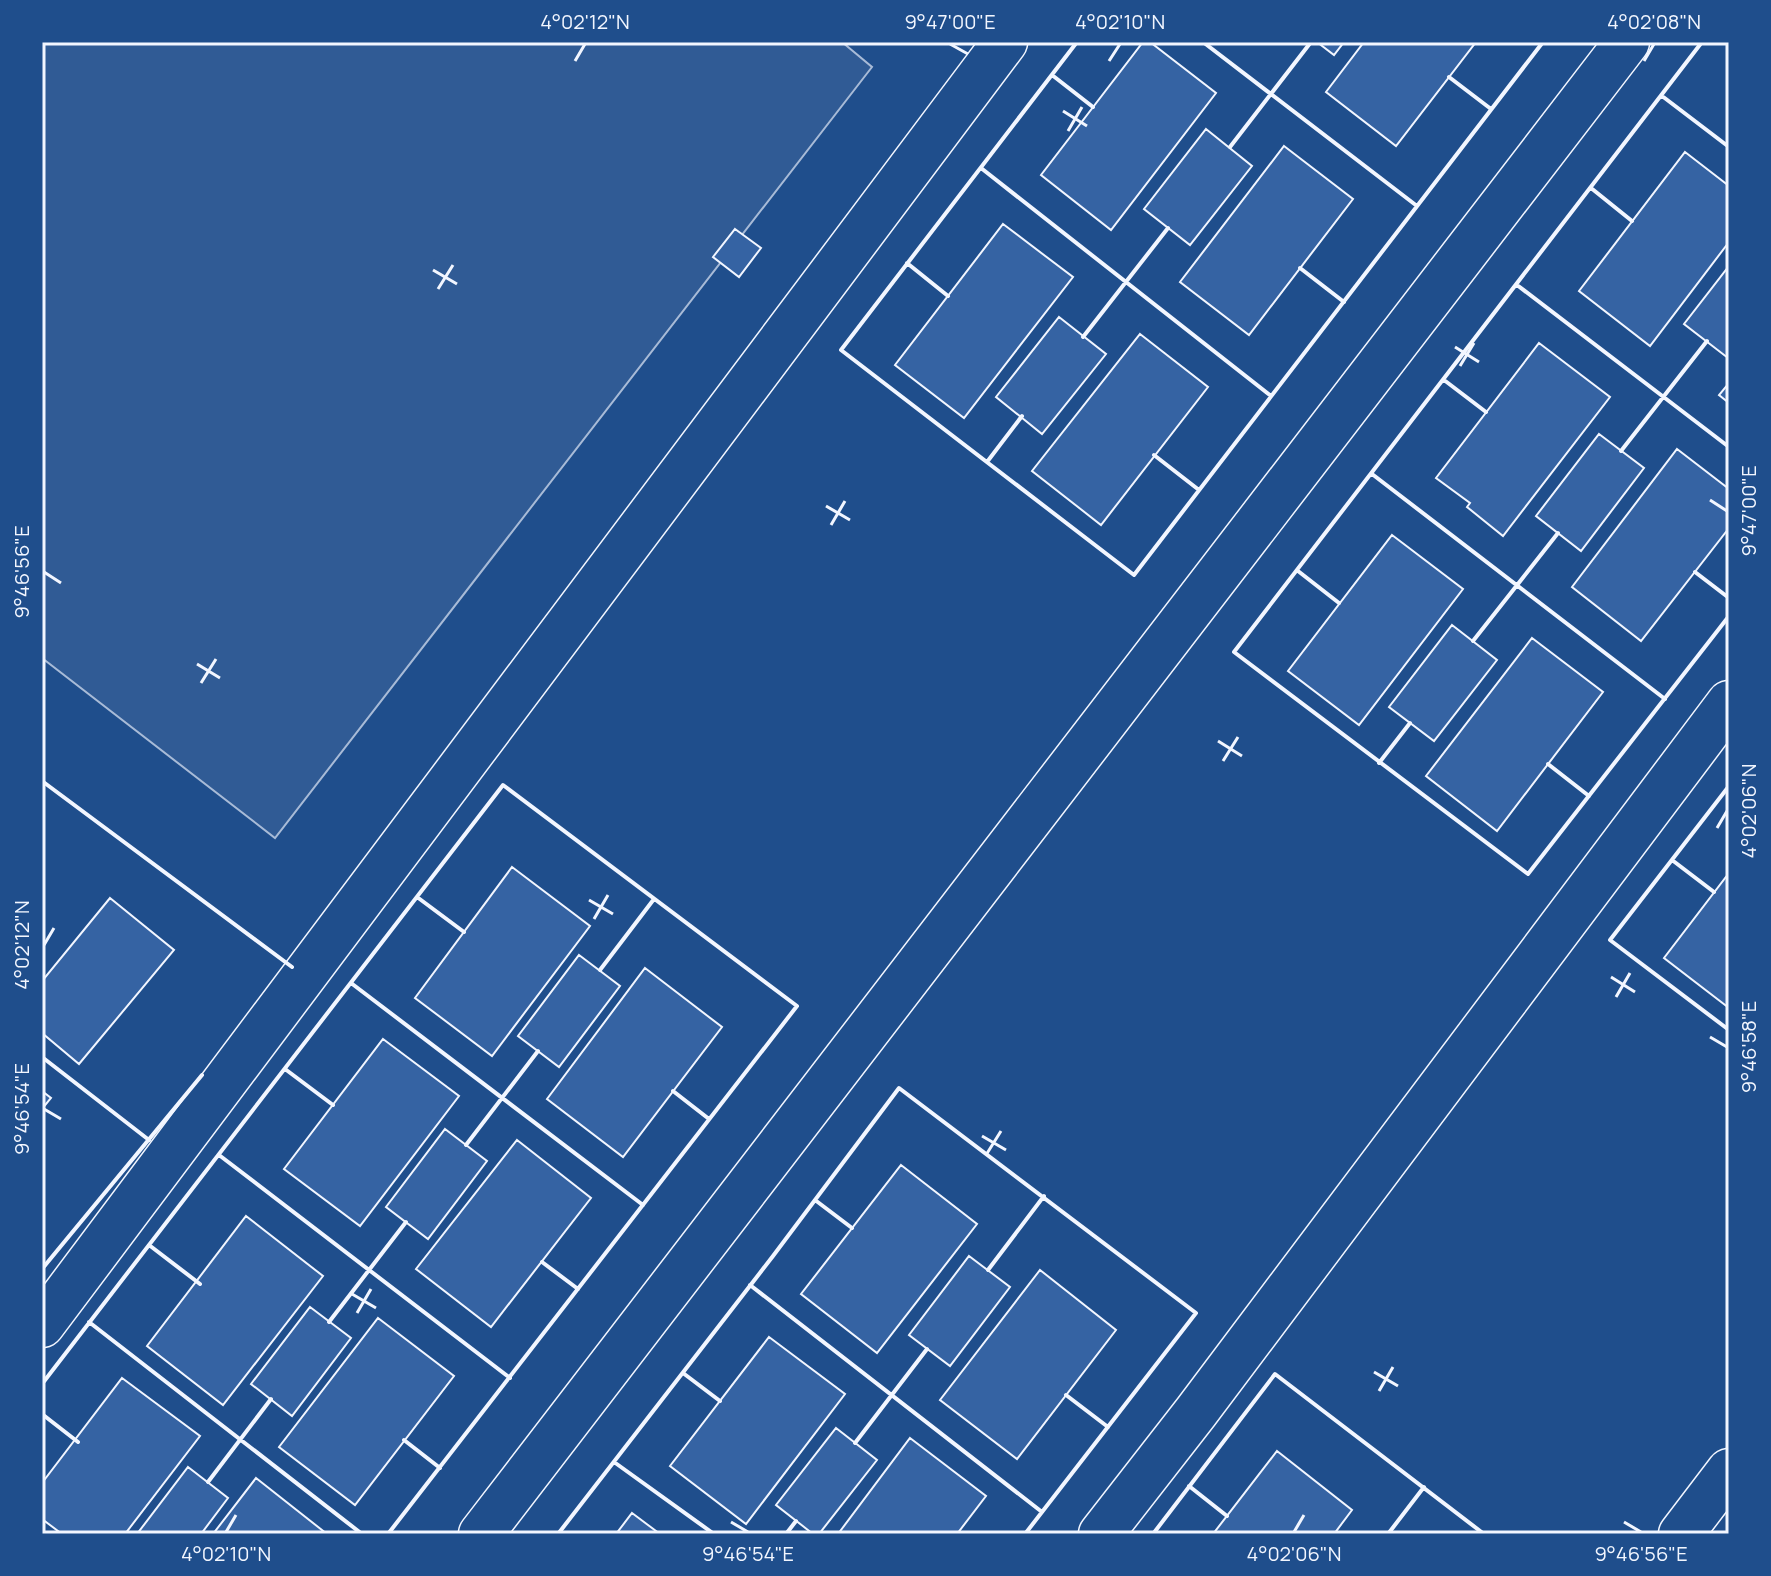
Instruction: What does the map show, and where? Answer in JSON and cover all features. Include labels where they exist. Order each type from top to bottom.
[{"type":"street","points":[[42,1325],[1005,42]]},
{"type":"street","points":[[481,1534],[1627,42]]},
{"type":"street","points":[[1101,1534],[1729,703]]},
{"type":"street","points":[[1681,1534],[1729,1471]]},
{"type":"shaded area","points":[[42,42],[842,42],[872,67],[275,838],[42,658]]},
{"type":"building","points":[[1143,42],[1150,42],[1216,93],[1111,230],[1041,175]]},
{"type":"building","points":[[1317,42],[1344,42],[1334,55]]},
{"type":"building","points":[[1364,42],[1476,42],[1396,146],[1326,92]]},
{"type":"building","points":[[1206,129],[1252,166],[1190,245],[1144,209]]},
{"type":"building","points":[[1284,146],[1353,199],[1249,335],[1180,282]]},
{"type":"building","points":[[1685,152],[1729,186],[1729,242],[1650,346],[1579,291]]},
{"type":"building","points":[[1003,224],[1073,277],[964,418],[895,365]]},
{"type":"building","points":[[735,229],[761,248],[739,277],[713,257]]},
{"type":"building","points":[[1729,266],[1729,357],[1728,358],[1684,324]]},
{"type":"building","points":[[1059,317],[1106,354],[1042,434],[996,397]]},
{"type":"building","points":[[1140,334],[1208,387],[1101,525],[1032,471]]},
{"type":"building","points":[[1539,343],[1610,397],[1503,536],[1467,507],[1470,503],[1436,478]]},
{"type":"building","points":[[1729,383],[1729,403],[1719,395]]},
{"type":"building","points":[[1599,434],[1644,468],[1581,551],[1536,516]]},
{"type":"building","points":[[1677,449],[1729,489],[1729,528],[1641,641],[1572,587]]},
{"type":"building","points":[[1392,535],[1463,589],[1359,725],[1288,671]]},
{"type":"building","points":[[1452,625],[1497,660],[1434,741],[1389,707]]},
{"type":"building","points":[[1532,638],[1603,692],[1497,831],[1426,776]]},
{"type":"building","points":[[512,867],[590,926],[492,1056],[415,998]]},
{"type":"building","points":[[1729,873],[1729,1008],[1664,958]]},
{"type":"building","points":[[110,898],[174,950],[79,1064],[42,1033],[42,981]]},
{"type":"building","points":[[579,955],[620,986],[559,1067],[518,1036]]},
{"type":"building","points":[[645,968],[722,1027],[623,1157],[547,1099]]},
{"type":"building","points":[[383,1039],[459,1096],[360,1226],[284,1169]]},
{"type":"building","points":[[42,1091],[51,1098],[42,1109]]},
{"type":"building","points":[[445,1129],[487,1161],[428,1239],[386,1207]]},
{"type":"building","points":[[517,1140],[591,1198],[491,1327],[416,1269]]},
{"type":"building","points":[[901,1165],[977,1224],[877,1353],[801,1294]]},
{"type":"building","points":[[246,1216],[323,1276],[223,1405],[147,1346]]},
{"type":"building","points":[[969,1256],[1010,1287],[950,1366],[909,1335]]},
{"type":"building","points":[[1040,1270],[1116,1330],[1017,1459],[940,1400]]},
{"type":"building","points":[[310,1307],[351,1338],[292,1416],[251,1384]]},
{"type":"building","points":[[378,1318],[454,1376],[355,1505],[279,1447]]},
{"type":"building","points":[[769,1337],[845,1394],[746,1524],[670,1466]]},
{"type":"building","points":[[122,1378],[200,1436],[125,1534],[62,1534],[42,1519],[42,1483]]},
{"type":"building","points":[[836,1428],[877,1460],[819,1534],[813,1534],[776,1505]]},
{"type":"building","points":[[910,1438],[986,1496],[957,1534],[838,1534]]},
{"type":"building","points":[[1277,1451],[1352,1510],[1334,1534],[1213,1534]]},
{"type":"building","points":[[188,1467],[228,1498],[201,1534],[137,1534]]},
{"type":"building","points":[[256,1478],[327,1534],[213,1534]]},
{"type":"building","points":[[632,1513],[660,1534],[616,1534]]},
{"type":"wall","points":[[1077,42],[841,350],[1134,575],[1543,42]]},
{"type":"wall","points":[[1203,42],[1417,206]]},
{"type":"wall","points":[[1230,147],[1311,42]]},
{"type":"wall","points":[[1702,42],[1234,652],[1528,874],[1729,616]]},
{"type":"wall","points":[[1052,75],[1093,107]]},
{"type":"wall","points":[[1449,77],[1491,109]]},
{"type":"wall","points":[[1662,96],[1729,147]]},
{"type":"wall","points":[[981,168],[1271,396]]},
{"type":"wall","points":[[1591,188],[1632,221]]},
{"type":"wall","points":[[1083,337],[1168,228]]},
{"type":"wall","points":[[907,263],[948,296]]},
{"type":"wall","points":[[1300,268],[1344,302]]},
{"type":"wall","points":[[1517,285],[1729,447]]},
{"type":"wall","points":[[1621,451],[1707,341]]},
{"type":"wall","points":[[1444,380],[1486,412]]},
{"type":"wall","points":[[987,462],[1022,416]]},
{"type":"wall","points":[[1154,455],[1199,490]]},
{"type":"wall","points":[[1372,474],[1665,699]]},
{"type":"wall","points":[[1473,641],[1558,533]]},
{"type":"wall","points":[[1298,571],[1339,603]]},
{"type":"wall","points":[[1695,572],[1729,598]]},
{"type":"wall","points":[[1379,763],[1410,723]]},
{"type":"wall","points":[[1548,764],[1589,796]]},
{"type":"wall","points":[[42,781],[292,967]]},
{"type":"wall","points":[[42,1384],[503,785],[797,1006],[388,1534]]},
{"type":"wall","points":[[1729,786],[1610,940],[1729,1030]]},
{"type":"wall","points":[[1672,860],[1714,892]]},
{"type":"wall","points":[[417,897],[464,932]]},
{"type":"wall","points":[[600,970],[654,899]]},
{"type":"wall","points":[[351,983],[643,1205]]},
{"type":"wall","points":[[466,1145],[538,1051]]},
{"type":"wall","points":[[42,1057],[149,1140]]},
{"type":"wall","points":[[285,1069],[333,1105]]},
{"type":"wall","points":[[42,1269],[202,1075]]},
{"type":"wall","points":[[558,1534],[899,1088],[1196,1313],[1025,1534]]},
{"type":"wall","points":[[673,1091],[709,1119]]},
{"type":"wall","points":[[219,1155],[510,1378]]},
{"type":"wall","points":[[988,1270],[1044,1196]]},
{"type":"wall","points":[[815,1200],[852,1228]]},
{"type":"wall","points":[[329,1322],[406,1222]]},
{"type":"wall","points":[[149,1245],[200,1284]]},
{"type":"wall","points":[[542,1262],[578,1289]]},
{"type":"wall","points":[[750,1285],[1042,1512]]},
{"type":"wall","points":[[89,1322],[362,1534]]},
{"type":"wall","points":[[855,1443],[927,1349]]},
{"type":"wall","points":[[683,1373],[720,1401]]},
{"type":"wall","points":[[1153,1534],[1275,1374],[1484,1534]]},
{"type":"wall","points":[[1066,1395],[1108,1427]]},
{"type":"wall","points":[[208,1482],[271,1399]]},
{"type":"wall","points":[[42,1414],[78,1442]]},
{"type":"wall","points":[[404,1440],[440,1468]]},
{"type":"wall","points":[[614,1462],[714,1534]]},
{"type":"wall","points":[[1189,1486],[1227,1516]]},
{"type":"wall","points":[[1388,1534],[1424,1487]]},
{"type":"wall","points":[[786,1534],[796,1521]]}]
